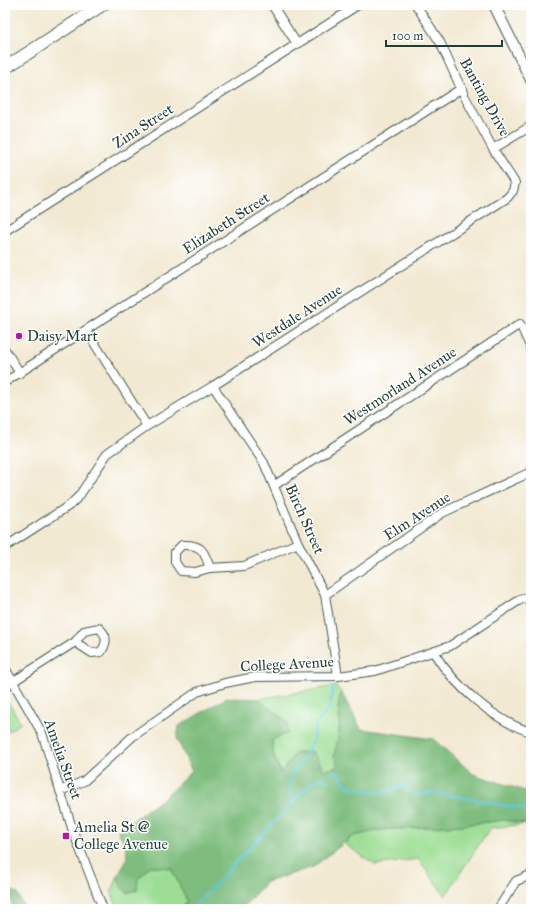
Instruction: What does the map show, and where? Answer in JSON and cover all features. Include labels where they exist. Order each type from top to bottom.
[{"type":"main road","points":[[5,68],[102,5]]},
{"type":"street","points":[[272,5],[297,44],[358,5]]},
{"type":"street","name":"Banting Drive","points":[[416,5],[440,42],[493,149],[531,126]]},
{"type":"street","points":[[494,5],[531,80]]},
{"type":"street","name":"Zina Street","points":[[5,231],[297,44]]},
{"type":"street","name":"Elizabeth Street","points":[[5,382],[462,88]]},
{"type":"street","name":"Westdale Avenue","points":[[5,547],[70,505],[79,496],[107,454],[147,426],[213,386],[507,198],[513,191],[515,182],[493,149]]},
{"type":"street","name":"Westmorland Avenue","points":[[275,486],[520,324],[531,348]]},
{"type":"street","points":[[86,330],[147,426]]},
{"type":"street","points":[[5,350],[20,373]]},
{"type":"street","name":"Birch Street","points":[[213,386],[264,463],[298,543],[325,595],[338,676]]},
{"type":"street","name":"Elm Avenue","points":[[325,595],[442,513],[531,472]]},
{"type":"street","points":[[210,568],[203,551],[194,544],[182,545],[175,552],[175,562],[181,571],[195,572],[210,568],[244,566],[298,543]]},
{"type":"street","name":"College Avenue","points":[[60,791],[84,781],[132,737],[197,692],[225,683],[255,677],[338,676],[375,672],[434,653],[450,646],[518,601],[531,595]]},
{"type":"street","points":[[14,681],[76,642]]},
{"type":"street","points":[[434,653],[453,680],[468,694],[509,722],[531,732]]},
{"type":"street","name":"Amelia Street","points":[[5,668],[14,681],[42,733],[73,831],[103,909]]},
{"type":"street","points":[[498,909],[516,881],[531,875]]},
{"type":"green space","points":[[336,686],[341,692],[338,708],[340,723],[334,755],[338,766],[324,771],[322,764],[282,774],[274,757],[272,740],[258,699]]},
{"type":"green space","points":[[341,692],[361,729],[433,739],[473,774],[531,793],[531,824],[504,820],[462,825],[381,830],[353,836],[313,867],[266,882],[241,909],[182,909],[187,901],[171,868],[150,866],[138,879],[137,890],[127,893],[121,887],[118,875],[127,858],[127,853],[118,831],[165,797],[192,771],[177,739],[179,726],[226,698],[258,699],[287,721],[288,733],[272,740],[274,757],[281,773],[296,752],[313,752],[324,771],[338,766],[334,755],[340,723],[338,708]]},
{"type":"green space","points":[[5,697],[21,723],[5,733]]},
{"type":"green space","points":[[504,820],[526,824],[490,828],[445,896],[418,859],[375,865],[345,844],[353,836],[381,830],[462,825]]},
{"type":"green space","points":[[150,866],[172,868],[187,901],[182,909],[118,909],[111,891],[118,875],[121,887],[138,879]]},
{"type":"green space","points":[[5,887],[17,893],[25,909],[14,909]]},
{"type":"waterway","points":[[293,803],[290,790],[291,775],[301,762],[313,741],[315,725],[330,708],[333,687]]},
{"type":"waterway","points":[[332,772],[339,772],[345,785],[361,790],[380,792],[403,785],[413,794],[419,795],[431,792],[531,810]]},
{"type":"waterway","points":[[192,909],[311,783],[321,777],[327,781],[328,780]]},
{"type":"place","name":"Daisy Mart","points":[[19,336]]},
{"type":"place","name":"Amelia St @ College Avenue","points":[[66,836]]}]
